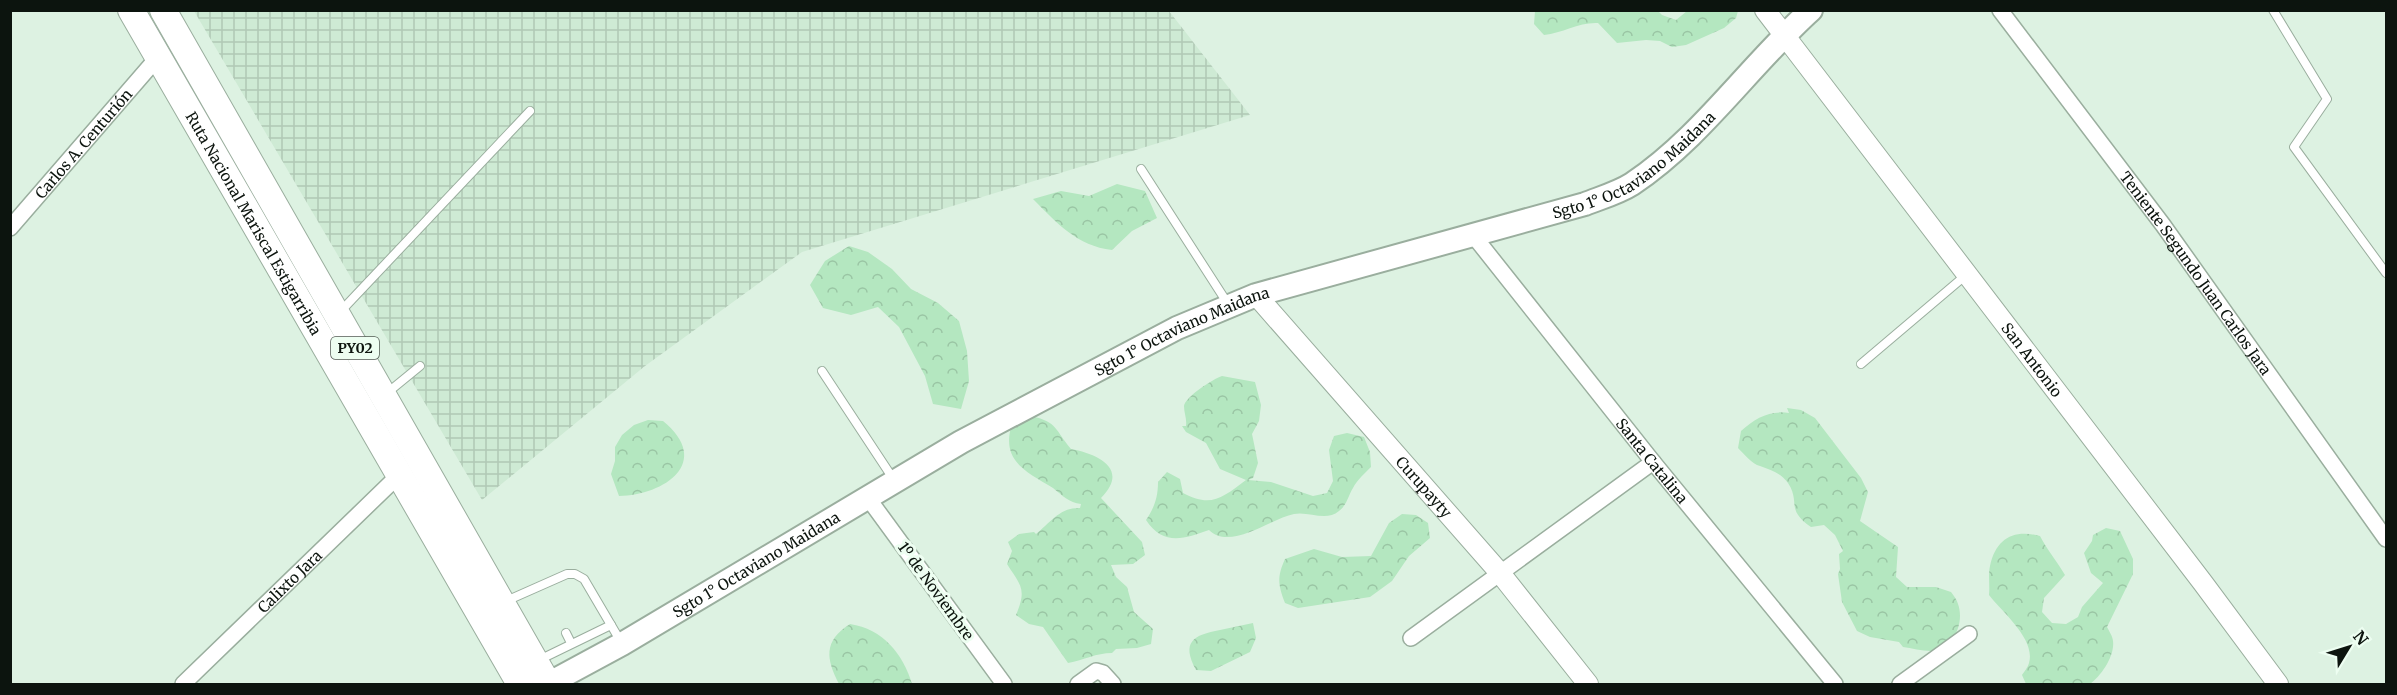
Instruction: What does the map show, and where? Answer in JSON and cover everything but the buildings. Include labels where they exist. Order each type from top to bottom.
[{"type":"highway","name":"Ruta Nacional Mariscal Estigarribia","points":[[131,10],[520,684]]},
{"type":"highway","name":"Ruta Nacional Mariscal Estigarribia","points":[[163,10],[548,684]]},
{"type":"main road","name":"Sgto 1° Octaviano Maidana","points":[[548,684],[616,634],[868,498],[961,442],[1177,328],[1256,295],[1585,204],[1629,186],[1659,164],[1711,114],[1784,35],[1811,10]]},
{"type":"street","name":"San Antonio","points":[[1765,10],[2278,684]]},
{"type":"street","name":"Teniente Segundo Juan Carlos Jara","points":[[2000,10],[2163,225],[2386,539]]},
{"type":"street","name":"Carlos A. Centurión","points":[[10,228],[158,57]]},
{"type":"street","name":"Santa Catalina","points":[[1473,235],[1653,462],[1835,684]]},
{"type":"street","name":"Curupayty","points":[[1256,295],[1500,573],[1587,684]]},
{"type":"street","points":[[1412,638],[1653,462]]},
{"type":"street","name":"Calixto Jara","points":[[183,684],[398,476]]},
{"type":"street","name":"1º de Noviembre","points":[[868,498],[1004,684]]},
{"type":"street","points":[[1900,684],[1969,634]]},
{"type":"street","points":[[1078,684],[1096,671],[1103,673],[1113,684]]},
{"type":"lane","points":[[2273,10],[2327,99],[2294,147],[2386,273]]},
{"type":"lane","points":[[337,316],[530,111]]},
{"type":"lane","points":[[1141,169],[1230,306]]},
{"type":"lane","points":[[1861,364],[1966,275]]},
{"type":"lane","points":[[383,396],[420,366]]},
{"type":"lane","points":[[822,371],[895,481]]},
{"type":"lane","points":[[501,603],[541,589],[567,574],[579,575],[584,579],[616,634],[571,643],[535,662]]},
{"type":"lane","points":[[566,633],[571,643]]},
{"type":"shaded area","points":[[194,11],[1169,11],[1250,115],[802,252],[645,366],[482,500]]},
{"type":"green space","points":[[1535,11],[1658,11],[1676,20],[1687,11],[1738,11],[1736,18],[1724,28],[1686,45],[1672,47],[1660,41],[1617,43],[1598,23],[1584,24],[1544,35],[1534,24]]},
{"type":"green space","points":[[1117,184],[1145,191],[1157,218],[1132,231],[1112,250],[1088,244],[1068,232],[1033,199],[1061,191],[1089,196]]},
{"type":"green space","points":[[849,246],[868,252],[892,269],[911,289],[938,303],[959,321],[967,351],[969,381],[961,409],[933,404],[925,376],[899,327],[878,307],[851,315],[823,308],[810,285],[825,261]]},
{"type":"green space","points":[[1222,376],[1255,382],[1261,405],[1259,421],[1252,434],[1258,463],[1253,478],[1248,480],[1271,482],[1313,496],[1327,493],[1333,481],[1329,450],[1334,436],[1347,433],[1364,437],[1370,452],[1371,467],[1357,482],[1342,509],[1329,516],[1294,514],[1250,532],[1228,537],[1218,536],[1209,530],[1183,538],[1174,538],[1160,534],[1153,528],[1146,520],[1155,503],[1158,482],[1167,472],[1180,479],[1183,493],[1201,500],[1223,496],[1246,480],[1220,469],[1206,443],[1186,432],[1182,426],[1186,426],[1184,406],[1189,398]]},
{"type":"green space","points":[[1787,408],[1801,410],[1815,418],[1861,478],[1868,492],[1860,521],[1898,547],[1896,577],[1907,587],[1936,587],[1951,592],[1954,596],[1960,611],[1960,619],[1955,634],[1945,646],[1931,651],[1920,650],[1903,647],[1899,642],[1870,637],[1857,631],[1842,602],[1838,574],[1839,554],[1843,551],[1835,535],[1824,525],[1811,527],[1803,521],[1796,510],[1792,490],[1788,483],[1776,472],[1754,463],[1738,448],[1741,431],[1746,426],[1769,414],[1789,413]]},
{"type":"green space","points":[[1031,416],[1051,424],[1071,449],[1100,459],[1111,471],[1112,479],[1109,488],[1101,498],[1142,542],[1145,555],[1133,564],[1111,565],[1116,577],[1127,587],[1134,612],[1153,629],[1151,644],[1137,648],[1116,649],[1112,653],[1068,663],[1043,627],[1029,624],[1016,615],[1022,593],[1019,583],[1007,564],[1012,551],[1008,542],[1019,534],[1034,532],[1036,534],[1061,513],[1080,508],[1081,504],[1069,500],[1025,470],[1013,456],[1009,437],[1012,424]]},
{"type":"green space","points":[[648,420],[663,421],[677,436],[684,450],[683,462],[677,474],[666,483],[652,490],[619,496],[611,474],[615,461],[615,447],[622,435],[634,425]]},
{"type":"green space","points":[[1402,514],[1416,515],[1428,523],[1430,538],[1409,556],[1392,581],[1370,597],[1298,608],[1285,603],[1279,581],[1285,559],[1314,549],[1342,557],[1371,556],[1389,523]]},
{"type":"green space","points":[[2106,528],[2120,531],[2133,559],[2133,574],[2107,627],[2113,641],[2110,659],[2099,676],[2090,684],[2026,684],[2022,675],[2029,663],[2028,645],[2017,626],[1989,595],[1989,569],[1993,556],[2002,542],[2014,535],[2040,536],[2065,575],[2044,598],[2042,612],[2052,623],[2066,624],[2078,617],[2082,607],[2103,583],[2091,573],[2084,553],[2093,535]]},
{"type":"green space","points":[[1253,623],[1256,638],[1250,652],[1211,671],[1196,670],[1190,653],[1192,641],[1203,634]]},
{"type":"green space","points":[[850,624],[882,637],[897,653],[912,684],[839,684],[831,666],[831,644],[841,630]]}]
